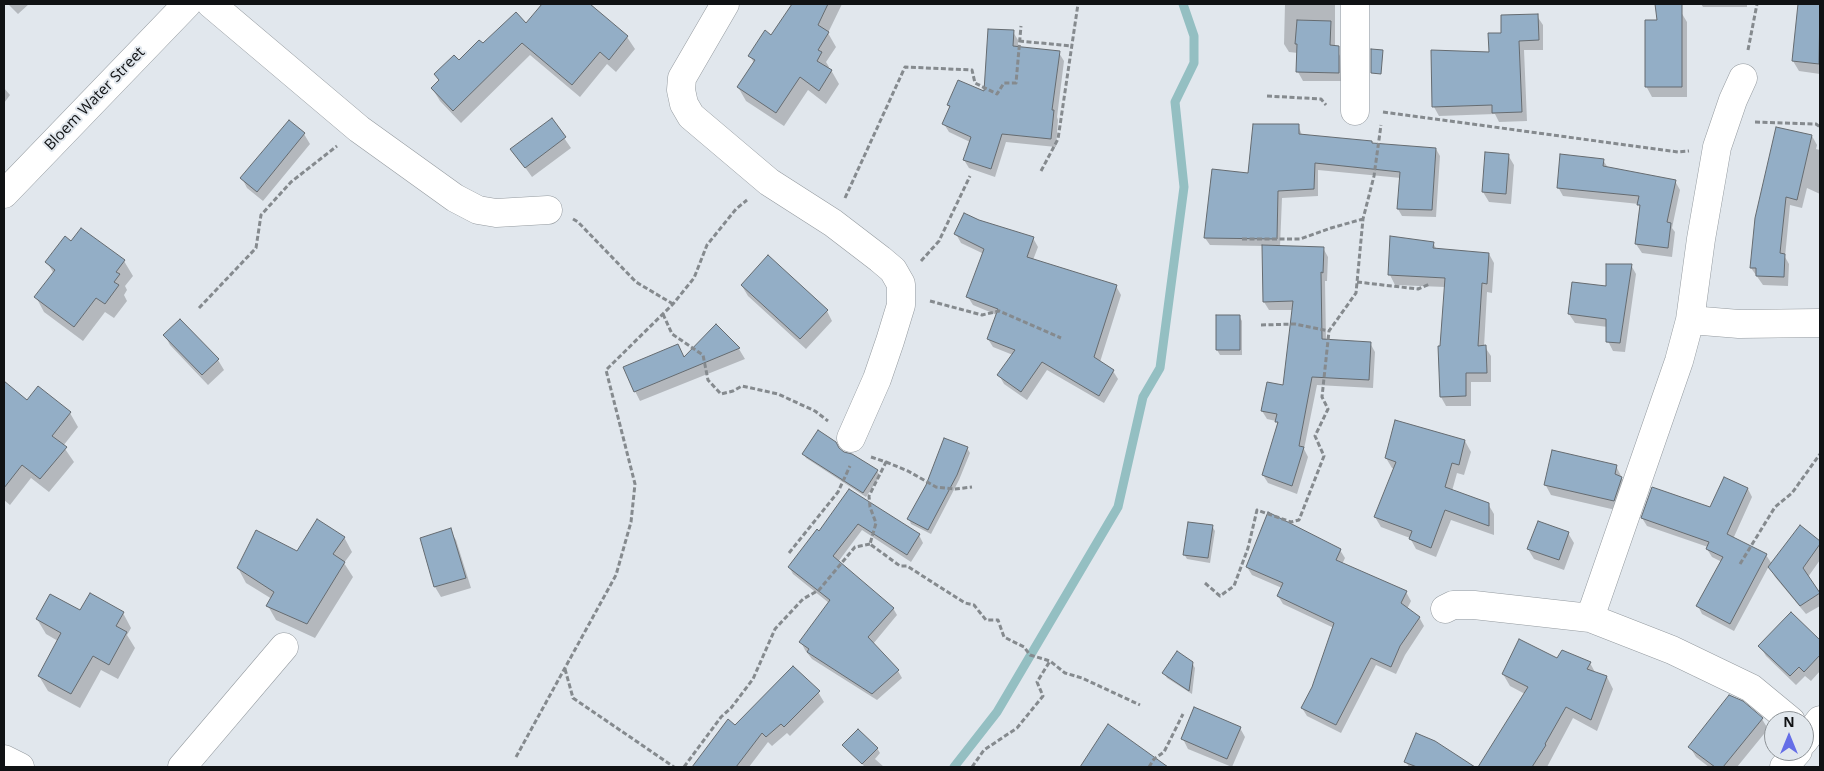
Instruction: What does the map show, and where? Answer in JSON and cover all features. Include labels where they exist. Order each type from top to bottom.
[{"type":"street","name":"Bloem Water Street","points":[[4,194],[187,4]]},
{"type":"street","points":[[211,4],[359,129],[455,198],[478,210],[496,212],[548,210]]},
{"type":"street","points":[[725,4],[682,78],[684,104],[691,116],[769,182],[833,223],[880,259],[892,270],[901,289],[901,305],[854,445]]},
{"type":"street","points":[[1354,4],[1355,112]]},
{"type":"street","points":[[1590,618],[1679,361],[1690,320],[1701,239],[1717,147],[1733,100],[1743,78]]},
{"type":"street","points":[[1690,320],[1739,324],[1820,323]]},
{"type":"street","points":[[1445,610],[1453,605],[1474,605],[1590,618],[1672,650],[1751,688],[1778,711]]},
{"type":"street","points":[[182,767],[284,647]]},
{"type":"street","points":[[4,759],[20,767]]},
{"type":"path","points":[[1041,171],[1058,139],[1078,4]]},
{"type":"path","points":[[1743,78],[1757,4]]},
{"type":"path","points":[[833,223],[905,67],[972,70],[975,83],[997,94],[1004,83],[1016,83],[1021,26]]},
{"type":"path","points":[[1019,41],[1072,46]]},
{"type":"path","points":[[1267,96],[1321,99],[1331,112],[1383,112],[1678,152],[1717,147]]},
{"type":"path","points":[[1205,583],[1220,596],[1234,586],[1248,548],[1257,510],[1291,522],[1299,520],[1324,456],[1315,436],[1328,409],[1322,397],[1329,331],[1356,293],[1362,219],[1374,176],[1382,122]]},
{"type":"path","points":[[1751,122],[1816,124],[1820,127]]},
{"type":"path","points":[[199,308],[256,248],[261,215],[291,182],[359,129]]},
{"type":"path","points":[[970,176],[939,241],[901,289],[982,316],[999,311],[1061,338]]},
{"type":"path","points":[[516,757],[616,575],[631,522],[635,484],[606,370],[663,314],[694,278],[707,245],[736,209],[769,182]]},
{"type":"path","points":[[548,210],[564,214],[578,222],[636,282],[672,304]]},
{"type":"path","points":[[1242,239],[1300,239],[1362,219]]},
{"type":"path","points":[[1357,282],[1418,289],[1430,284]]},
{"type":"path","points":[[663,314],[672,334],[703,356],[708,380],[721,394],[742,386],[778,394],[815,411],[854,445],[908,471],[936,488],[972,488]]},
{"type":"path","points":[[1262,326],[1295,324],[1329,331]]},
{"type":"path","points":[[789,553],[838,492],[854,445]]},
{"type":"path","points":[[1740,564],[1775,507],[1792,493],[1820,454]]},
{"type":"path","points":[[870,544],[876,523],[868,496],[886,462]]},
{"type":"path","points":[[684,767],[721,717],[731,708],[753,679],[776,630],[803,600],[819,590],[855,547],[870,544],[900,566],[907,566],[965,603],[974,605],[986,620],[998,620],[1004,637],[1024,647],[1030,655],[1050,661],[1066,673],[1082,678],[1140,705]]},
{"type":"path","points":[[972,767],[984,750],[1017,728],[1043,696],[1037,682],[1050,661]]},
{"type":"path","points":[[565,668],[573,698],[674,767]]},
{"type":"path","points":[[1149,767],[1154,759],[1164,752],[1184,714]]},
{"type":"building","points":[[542,4],[590,4],[628,36],[609,60],[600,52],[572,85],[522,43],[453,111],[431,88],[439,80],[434,74],[454,55],[459,60],[479,40],[483,43],[516,12],[526,23]]},
{"type":"building","points":[[792,4],[828,4],[818,25],[829,32],[818,50],[822,52],[817,61],[832,70],[819,91],[800,77],[776,113],[737,87],[755,60],[748,56],[765,30],[771,35]]},
{"type":"building","points":[[1655,4],[1682,4],[1682,87],[1645,87],[1645,20],[1657,20]]},
{"type":"building","points":[[1798,4],[1820,4],[1819,64],[1792,61]]},
{"type":"building","points":[[1538,14],[1539,40],[1519,41],[1522,112],[1492,113],[1492,105],[1432,107],[1431,50],[1489,52],[1488,33],[1501,33],[1501,15]]},
{"type":"building","points":[[1297,20],[1331,21],[1330,45],[1339,46],[1339,73],[1296,72],[1297,44],[1295,44]]},
{"type":"building","points":[[988,29],[1014,30],[1013,46],[1060,51],[1052,110],[1054,110],[1051,139],[1002,134],[991,169],[963,160],[971,137],[942,124],[950,106],[947,105],[958,80],[984,91]]},
{"type":"building","points":[[1371,49],[1383,50],[1381,74],[1371,73]]},
{"type":"building","points":[[552,118],[566,137],[525,168],[510,149]]},
{"type":"building","points":[[289,120],[305,133],[257,192],[240,178]]},
{"type":"building","points":[[1253,124],[1299,124],[1299,134],[1372,141],[1372,143],[1436,148],[1432,210],[1397,209],[1400,172],[1315,163],[1314,189],[1278,191],[1277,239],[1204,238],[1212,169],[1248,173]]},
{"type":"building","points":[[1776,127],[1812,135],[1797,200],[1786,197],[1780,253],[1785,254],[1784,277],[1756,276],[1756,268],[1750,268],[1755,218]]},
{"type":"building","points":[[1485,152],[1509,154],[1506,194],[1482,192]]},
{"type":"building","points":[[1560,154],[1604,159],[1603,166],[1676,180],[1667,222],[1671,223],[1668,248],[1635,244],[1640,205],[1637,205],[1639,196],[1557,188]]},
{"type":"building","points":[[964,213],[979,220],[1034,237],[1027,257],[1117,285],[1094,357],[1114,370],[1099,396],[1042,362],[1021,392],[997,375],[1015,350],[987,339],[998,309],[966,297],[984,249],[954,234]]},
{"type":"building","points":[[81,228],[125,260],[116,272],[120,274],[114,282],[119,285],[105,304],[96,298],[74,327],[34,297],[55,270],[45,262],[65,236],[71,241]]},
{"type":"building","points":[[1390,236],[1434,242],[1433,248],[1489,253],[1487,284],[1482,283],[1478,346],[1486,345],[1487,373],[1466,373],[1466,396],[1440,397],[1438,346],[1440,346],[1445,278],[1388,275]]},
{"type":"building","points":[[1262,245],[1324,247],[1323,273],[1321,272],[1322,339],[1371,342],[1369,380],[1312,377],[1299,446],[1304,447],[1292,486],[1262,475],[1278,422],[1275,422],[1277,414],[1261,411],[1267,382],[1283,385],[1293,301],[1263,302]]},
{"type":"building","points":[[768,255],[828,310],[800,339],[741,285]]},
{"type":"building","points":[[1606,264],[1632,264],[1620,343],[1606,342],[1606,319],[1568,314],[1572,282],[1606,286]]},
{"type":"building","points":[[1216,315],[1240,315],[1240,350],[1216,350]]},
{"type":"building","points":[[180,319],[219,359],[202,375],[163,335]]},
{"type":"building","points":[[716,324],[740,348],[634,392],[623,367],[678,344],[684,357]]},
{"type":"building","points":[[4,381],[27,400],[38,386],[71,412],[52,436],[67,447],[40,479],[22,465],[4,488]]},
{"type":"building","points":[[1395,420],[1465,440],[1459,465],[1452,463],[1445,487],[1489,503],[1489,526],[1445,510],[1431,548],[1409,539],[1412,531],[1374,517],[1396,462],[1385,458]]},
{"type":"building","points":[[818,430],[836,442],[844,452],[852,454],[878,470],[863,493],[802,454]]},
{"type":"building","points":[[944,438],[968,447],[957,475],[928,530],[907,519],[926,485]]},
{"type":"building","points":[[1552,450],[1617,465],[1615,474],[1622,477],[1614,501],[1544,485]]},
{"type":"building","points":[[1724,477],[1748,488],[1727,534],[1767,554],[1730,624],[1696,606],[1723,557],[1706,549],[1709,542],[1641,518],[1652,487],[1710,507]]},
{"type":"building","points":[[849,489],[920,534],[907,555],[858,524],[833,556],[894,608],[868,637],[899,670],[872,694],[807,652],[809,649],[799,642],[830,600],[788,567],[817,529],[819,531]]},
{"type":"building","points":[[1268,512],[1341,549],[1336,560],[1407,591],[1401,603],[1420,617],[1400,646],[1391,667],[1371,658],[1336,725],[1301,708],[1312,687],[1334,623],[1277,596],[1283,583],[1246,567]]},
{"type":"building","points":[[317,519],[345,537],[333,554],[345,562],[307,624],[266,606],[274,592],[237,568],[256,530],[297,551]]},
{"type":"building","points":[[1538,521],[1569,532],[1559,560],[1527,549]]},
{"type":"building","points":[[1188,522],[1213,525],[1208,558],[1183,555]]},
{"type":"building","points":[[1800,525],[1820,541],[1820,544],[1803,568],[1820,593],[1800,606],[1768,567]]},
{"type":"building","points":[[451,528],[466,578],[434,587],[420,538]]},
{"type":"building","points":[[90,593],[124,612],[116,626],[127,632],[109,665],[93,656],[71,694],[38,676],[61,633],[36,619],[50,594],[80,610]]},
{"type":"building","points":[[1791,612],[1820,640],[1820,655],[1804,672],[1799,667],[1790,676],[1758,646]]},
{"type":"building","points":[[1519,639],[1557,658],[1562,650],[1591,662],[1587,669],[1607,676],[1591,720],[1566,707],[1532,767],[1478,767],[1528,687],[1502,674]]},
{"type":"building","points":[[1177,651],[1193,662],[1189,691],[1162,673]]},
{"type":"building","points":[[793,666],[820,691],[784,727],[781,724],[766,737],[762,733],[736,767],[692,767],[728,719],[735,725]]},
{"type":"building","points":[[1729,695],[1743,701],[1763,718],[1723,767],[1715,767],[1688,747]]},
{"type":"building","points":[[1194,707],[1241,727],[1227,759],[1181,739]]},
{"type":"building","points":[[1108,724],[1168,767],[1080,767]]},
{"type":"building","points":[[858,729],[878,748],[862,764],[842,745]]},
{"type":"building","points":[[1416,733],[1435,741],[1475,767],[1417,767],[1404,762]]},
{"type":"waterway","points":[[954,767],[997,712],[1118,507],[1143,397],[1160,368],[1184,187],[1175,102],[1194,63],[1194,36],[1183,4]]}]
